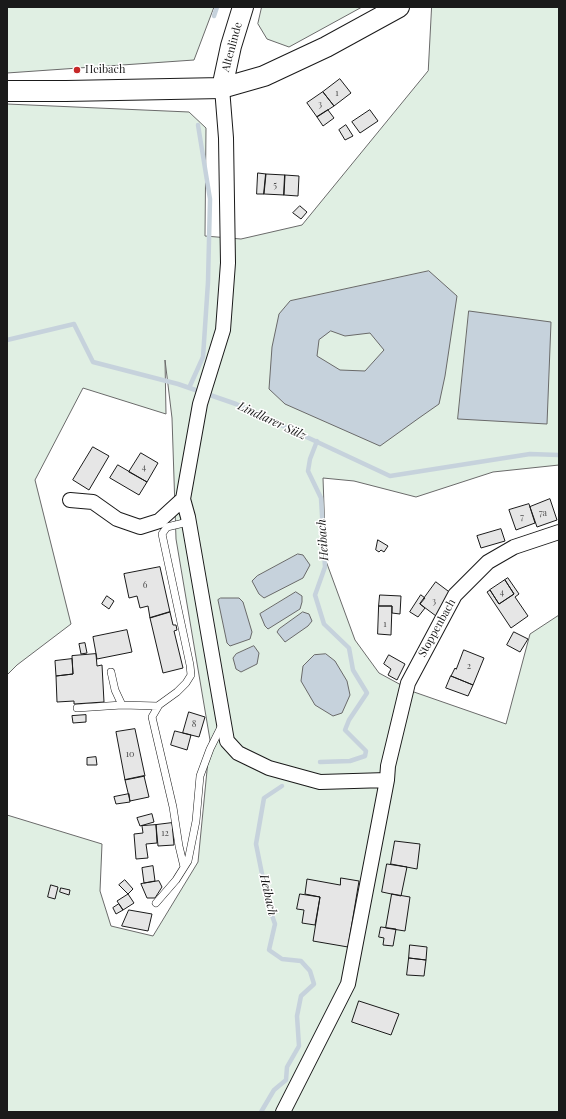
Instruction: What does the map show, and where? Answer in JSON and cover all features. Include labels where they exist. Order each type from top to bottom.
[{"type":"main road","name":"Altenlinde","points":[[222,88],[231,46],[243,7]]},
{"type":"main road","points":[[7,90],[66,92],[222,88],[264,76],[326,47],[399,7]]},
{"type":"street","points":[[222,88],[226,138],[228,263],[223,330],[200,404],[183,499],[227,741],[238,753],[269,768],[320,782],[387,780],[348,984],[283,1112]]},
{"type":"street","points":[[70,500],[93,502],[117,519],[140,528],[159,521],[183,499]]},
{"type":"street","name":"Stoppenbach","points":[[387,780],[388,766],[408,682],[455,594],[488,562],[514,547],[559,532]]},
{"type":"lane","points":[[184,867],[173,807],[152,717],[158,706],[177,692],[186,683],[191,675],[162,534],[167,527],[188,522]]},
{"type":"lane","points":[[111,672],[115,690],[122,705]]},
{"type":"lane","points":[[77,708],[122,705],[158,706]]},
{"type":"lane","points":[[156,903],[176,880],[188,861],[196,821],[200,776],[210,749],[223,723]]},
{"type":"green space","points":[[7,7],[214,7],[194,60],[7,73]]},
{"type":"green space","points":[[262,7],[362,7],[289,47],[267,39],[258,24]]},
{"type":"green space","points":[[432,7],[559,7],[559,465],[493,472],[416,497],[354,481],[323,478],[326,561],[355,640],[379,673],[414,692],[506,724],[530,634],[559,615],[559,1112],[7,1112],[7,815],[102,844],[100,891],[111,926],[153,936],[198,862],[210,740],[176,539],[172,418],[165,360],[166,414],[83,388],[35,480],[71,624],[17,665],[7,675],[7,104],[189,112],[206,128],[205,236],[241,239],[302,225],[428,71]]},
{"type":"shaded area","points":[[429,271],[457,296],[445,376],[439,404],[380,446],[285,404],[269,389],[272,347],[279,314],[290,301]],"holes":[[[331,331],[345,336],[370,333],[384,350],[365,371],[340,370],[317,356],[319,340]]]},
{"type":"shaded area","points":[[469,311],[551,322],[547,424],[458,419]]},
{"type":"shaded area","points":[[298,554],[303,555],[310,565],[303,578],[264,598],[259,594],[252,581],[257,576]]},
{"type":"shaded area","points":[[296,592],[302,596],[300,609],[268,629],[265,626],[260,614]]},
{"type":"shaded area","points":[[221,598],[239,598],[243,602],[252,632],[250,639],[230,646],[227,643],[218,600]]},
{"type":"shaded area","points":[[303,612],[309,614],[312,621],[308,626],[285,642],[277,632]]},
{"type":"shaded area","points":[[254,646],[259,653],[257,664],[241,672],[236,669],[233,658],[236,654]]},
{"type":"shaded area","points":[[326,654],[335,661],[347,681],[350,695],[342,713],[333,716],[315,705],[301,681],[303,666],[314,655]]},
{"type":"building","points":[[340,79],[351,93],[334,106],[323,92]]},
{"type":"building","points":[[323,92],[334,106],[317,117],[307,103]]},
{"type":"building","points":[[328,110],[334,118],[323,126],[317,117]]},
{"type":"building","points":[[370,110],[378,121],[360,133],[352,122]]},
{"type":"building","points":[[346,125],[353,136],[345,140],[339,130]]},
{"type":"building","points":[[258,173],[266,174],[264,194],[257,194]]},
{"type":"building","points":[[266,174],[285,175],[284,195],[264,194]]},
{"type":"building","points":[[285,175],[299,176],[298,196],[284,195]]},
{"type":"building","points":[[300,206],[307,212],[301,219],[293,213]]},
{"type":"building","points":[[93,447],[109,456],[89,490],[73,480]]},
{"type":"building","points":[[141,453],[158,463],[147,482],[129,472]]},
{"type":"building","points":[[118,465],[147,482],[139,495],[110,478]]},
{"type":"building","points":[[550,499],[557,520],[537,527],[530,507]]},
{"type":"building","points":[[529,504],[535,523],[516,530],[509,510]]},
{"type":"building","points":[[501,529],[505,541],[481,548],[477,536]]},
{"type":"building","points":[[378,540],[388,546],[384,552],[381,550],[379,552],[376,550]]},
{"type":"building","points":[[160,567],[170,612],[150,618],[148,606],[140,608],[137,596],[129,598],[124,574]]},
{"type":"building","points":[[508,578],[519,594],[515,597],[528,616],[511,628],[487,592],[490,590],[499,604],[514,594],[505,580]]},
{"type":"building","points":[[505,580],[514,594],[499,604],[490,590]]},
{"type":"building","points":[[436,582],[452,594],[436,616],[420,604]]},
{"type":"building","points":[[380,595],[401,596],[400,614],[392,613],[392,606],[379,606]]},
{"type":"building","points":[[421,595],[425,598],[420,604],[425,608],[418,617],[410,612]]},
{"type":"building","points":[[107,596],[114,601],[109,609],[102,604]]},
{"type":"building","points":[[379,606],[392,606],[391,635],[378,634]]},
{"type":"building","points":[[170,612],[173,625],[176,625],[177,630],[174,631],[183,668],[163,673],[150,618]]},
{"type":"building","points":[[127,630],[132,652],[97,659],[93,637]]},
{"type":"building","points":[[514,632],[528,639],[520,652],[507,645]]},
{"type":"building","points":[[85,643],[87,653],[81,654],[79,644]]},
{"type":"building","points":[[464,650],[484,658],[473,685],[451,676],[455,668],[456,669]]},
{"type":"building","points":[[96,654],[97,666],[102,665],[104,702],[74,704],[74,701],[57,702],[56,676],[73,674],[72,656]]},
{"type":"building","points":[[389,655],[405,664],[397,680],[388,675],[391,669],[384,664]]},
{"type":"building","points":[[72,659],[73,674],[56,676],[55,661]]},
{"type":"building","points":[[451,676],[473,685],[468,696],[446,688]]},
{"type":"building","points":[[189,712],[205,717],[199,737],[183,733]]},
{"type":"building","points":[[86,715],[86,722],[73,723],[72,716]]},
{"type":"building","points":[[135,729],[145,776],[125,780],[116,732]]},
{"type":"building","points":[[175,731],[191,735],[187,750],[171,745]]},
{"type":"building","points":[[96,757],[97,765],[87,765],[87,758]]},
{"type":"building","points":[[144,776],[149,797],[130,801],[125,780]]},
{"type":"building","points":[[129,794],[130,802],[116,804],[114,797]]},
{"type":"building","points":[[152,814],[154,822],[140,826],[137,818]]},
{"type":"building","points":[[172,823],[174,845],[158,846],[156,825]]},
{"type":"building","points":[[156,825],[157,843],[146,844],[148,858],[136,859],[134,834],[143,833],[142,826]]},
{"type":"building","points":[[395,841],[420,844],[417,869],[391,864]]},
{"type":"building","points":[[387,864],[407,867],[401,896],[382,892]]},
{"type":"building","points":[[153,866],[155,881],[144,883],[142,868]]},
{"type":"building","points":[[341,878],[359,881],[348,947],[313,941],[320,897],[305,894],[307,879],[340,885]]},
{"type":"building","points":[[125,880],[133,889],[128,894],[119,885]]},
{"type":"building","points":[[159,881],[162,887],[155,898],[147,898],[141,884]]},
{"type":"building","points":[[51,885],[58,887],[55,899],[48,897]]},
{"type":"building","points":[[61,888],[70,890],[69,895],[60,892]]},
{"type":"building","points":[[128,894],[134,903],[123,910],[117,901]]},
{"type":"building","points":[[300,894],[320,897],[315,925],[302,923],[304,910],[297,909]]},
{"type":"building","points":[[392,894],[410,897],[405,931],[386,928]]},
{"type":"building","points":[[119,904],[123,910],[116,914],[113,908]]},
{"type":"building","points":[[129,910],[152,914],[148,931],[122,926]]},
{"type":"building","points":[[381,927],[396,929],[393,946],[383,945],[384,938],[379,937]]},
{"type":"building","points":[[410,945],[427,947],[426,960],[409,958]]},
{"type":"building","points":[[409,958],[426,960],[424,976],[407,975]]},
{"type":"building","points":[[359,1001],[399,1014],[391,1035],[352,1022]]},
{"type":"waterway","points":[[214,16],[217,7]]},
{"type":"waterway","points":[[189,388],[203,357],[208,282],[210,199],[198,125]]},
{"type":"waterway","name":"Lindlarer Sülz","points":[[7,340],[74,324],[93,362],[178,384],[236,404],[390,476],[530,454],[559,455]]},
{"type":"waterway","name":"Heibach","points":[[317,441],[310,459],[308,471],[321,498],[325,567],[315,595],[324,624],[349,648],[353,670],[367,693],[349,720],[345,730],[366,751],[365,756],[350,761],[320,762]]},
{"type":"waterway","name":"Heibach","points":[[261,1112],[274,1090],[286,1080],[287,1067],[299,1046],[297,1016],[301,996],[314,984],[310,971],[301,961],[282,959],[269,950],[275,924],[268,904],[256,844],[264,798],[282,786]]},
{"type":"place","name":"Heibach","points":[[77,70]]}]
